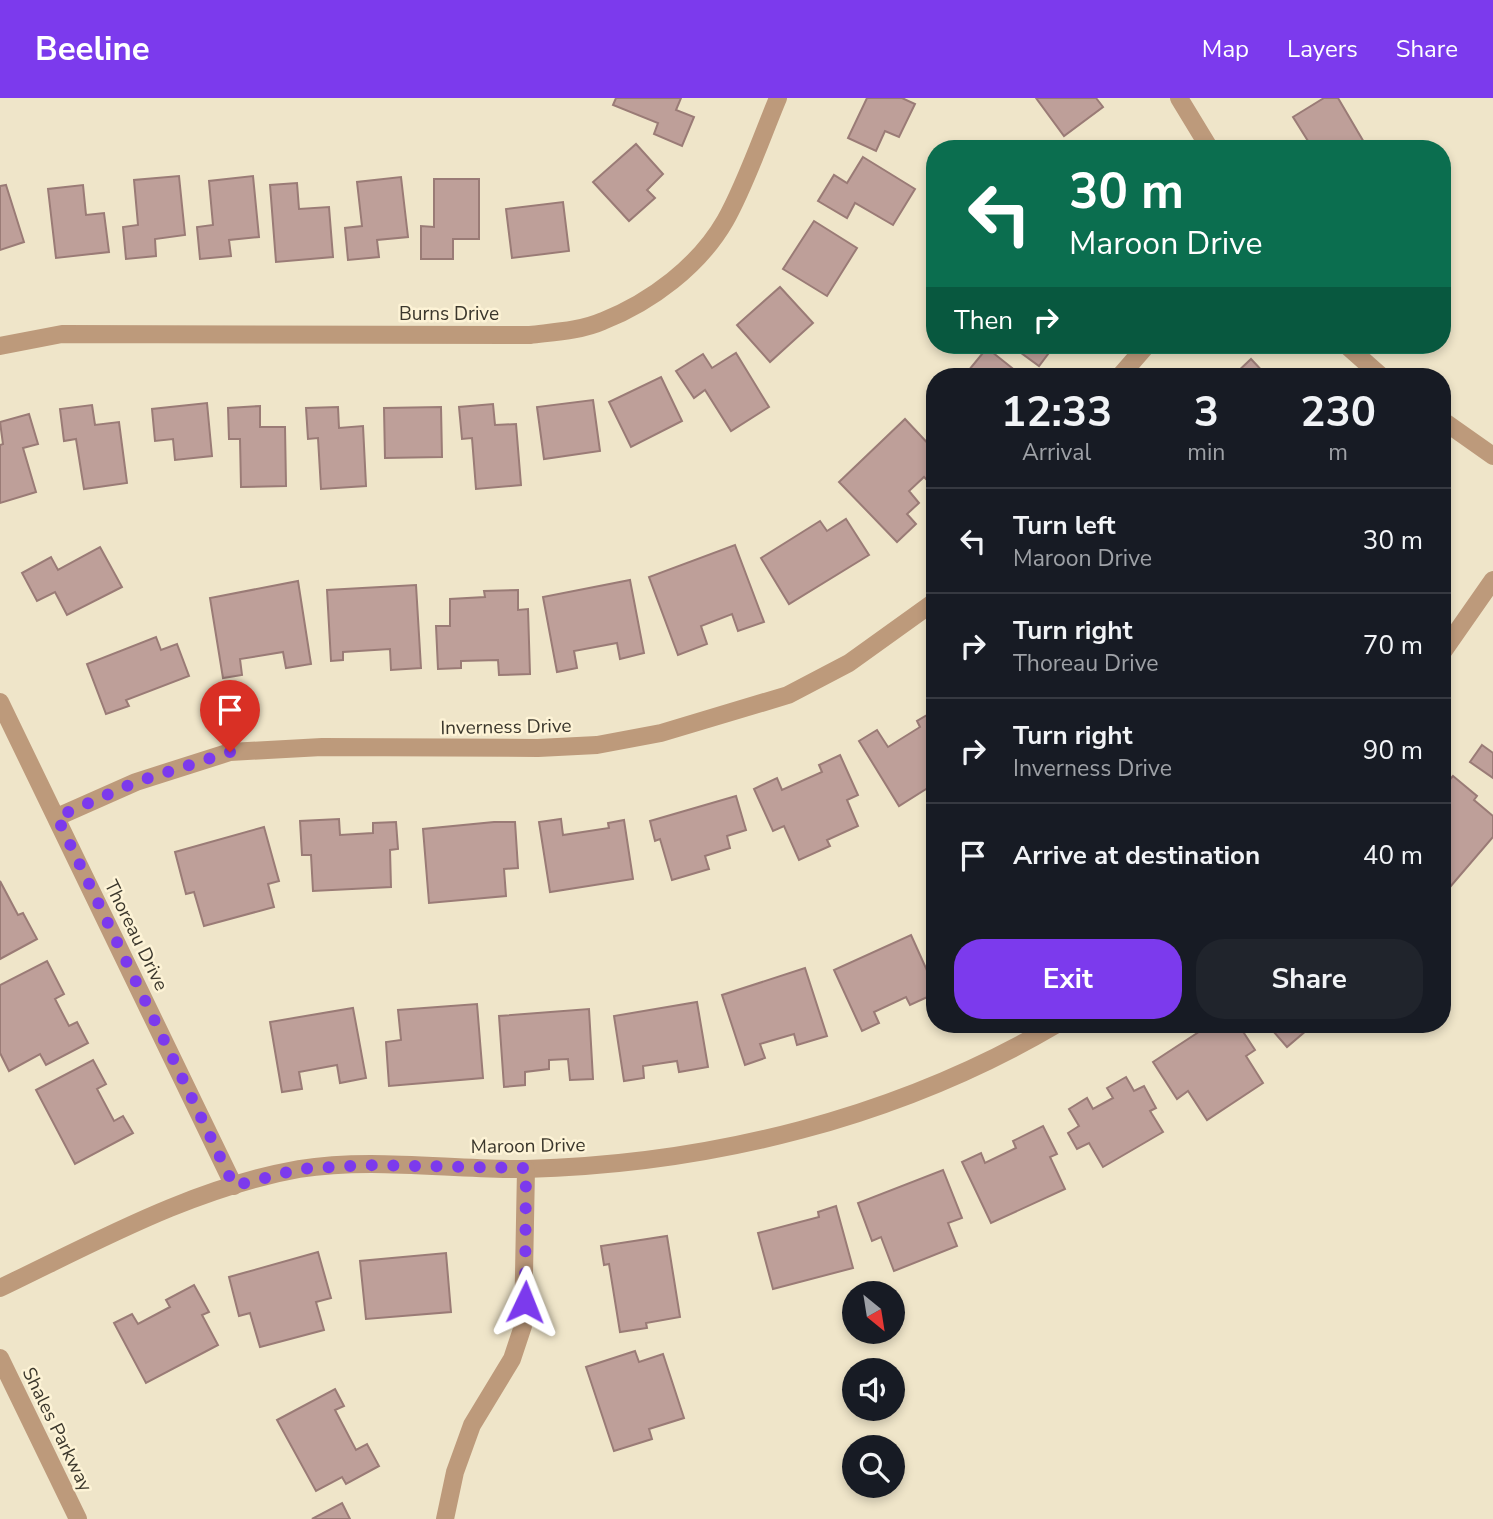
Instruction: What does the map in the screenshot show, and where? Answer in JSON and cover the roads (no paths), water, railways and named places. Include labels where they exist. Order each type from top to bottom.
[{"type":"street","name":"Burns Drive","points":[[0,346],[62,334],[530,335],[568,331],[602,322],[642,302],[672,281],[703,252],[725,220],[778,98]]},
{"type":"street","points":[[1179,98],[1205,140]]},
{"type":"street","points":[[1127,368],[1139,354]]},
{"type":"street","points":[[1356,354],[1372,368]]},
{"type":"street","points":[[1451,426],[1493,456]]},
{"type":"street","points":[[1451,640],[1493,580]]},
{"type":"street","name":"Inverness Drive","points":[[57,817],[136,782],[230,752],[322,747],[538,748],[597,745],[661,733],[788,695],[849,663],[926,608]]},
{"type":"street","name":"Thoreau Drive","points":[[0,702],[234,1186]]},
{"type":"street","name":"Maroon Drive","points":[[0,1288],[164,1209],[234,1186],[299,1169],[365,1165],[526,1168],[665,1158],[756,1140],[856,1115],[945,1082],[1042,1033]]},
{"type":"street","points":[[445,1519],[455,1472],[472,1425],[512,1359],[523,1326],[526,1168]]},
{"type":"street","name":"Shales Parkway","points":[[0,1358],[78,1519]]}]
